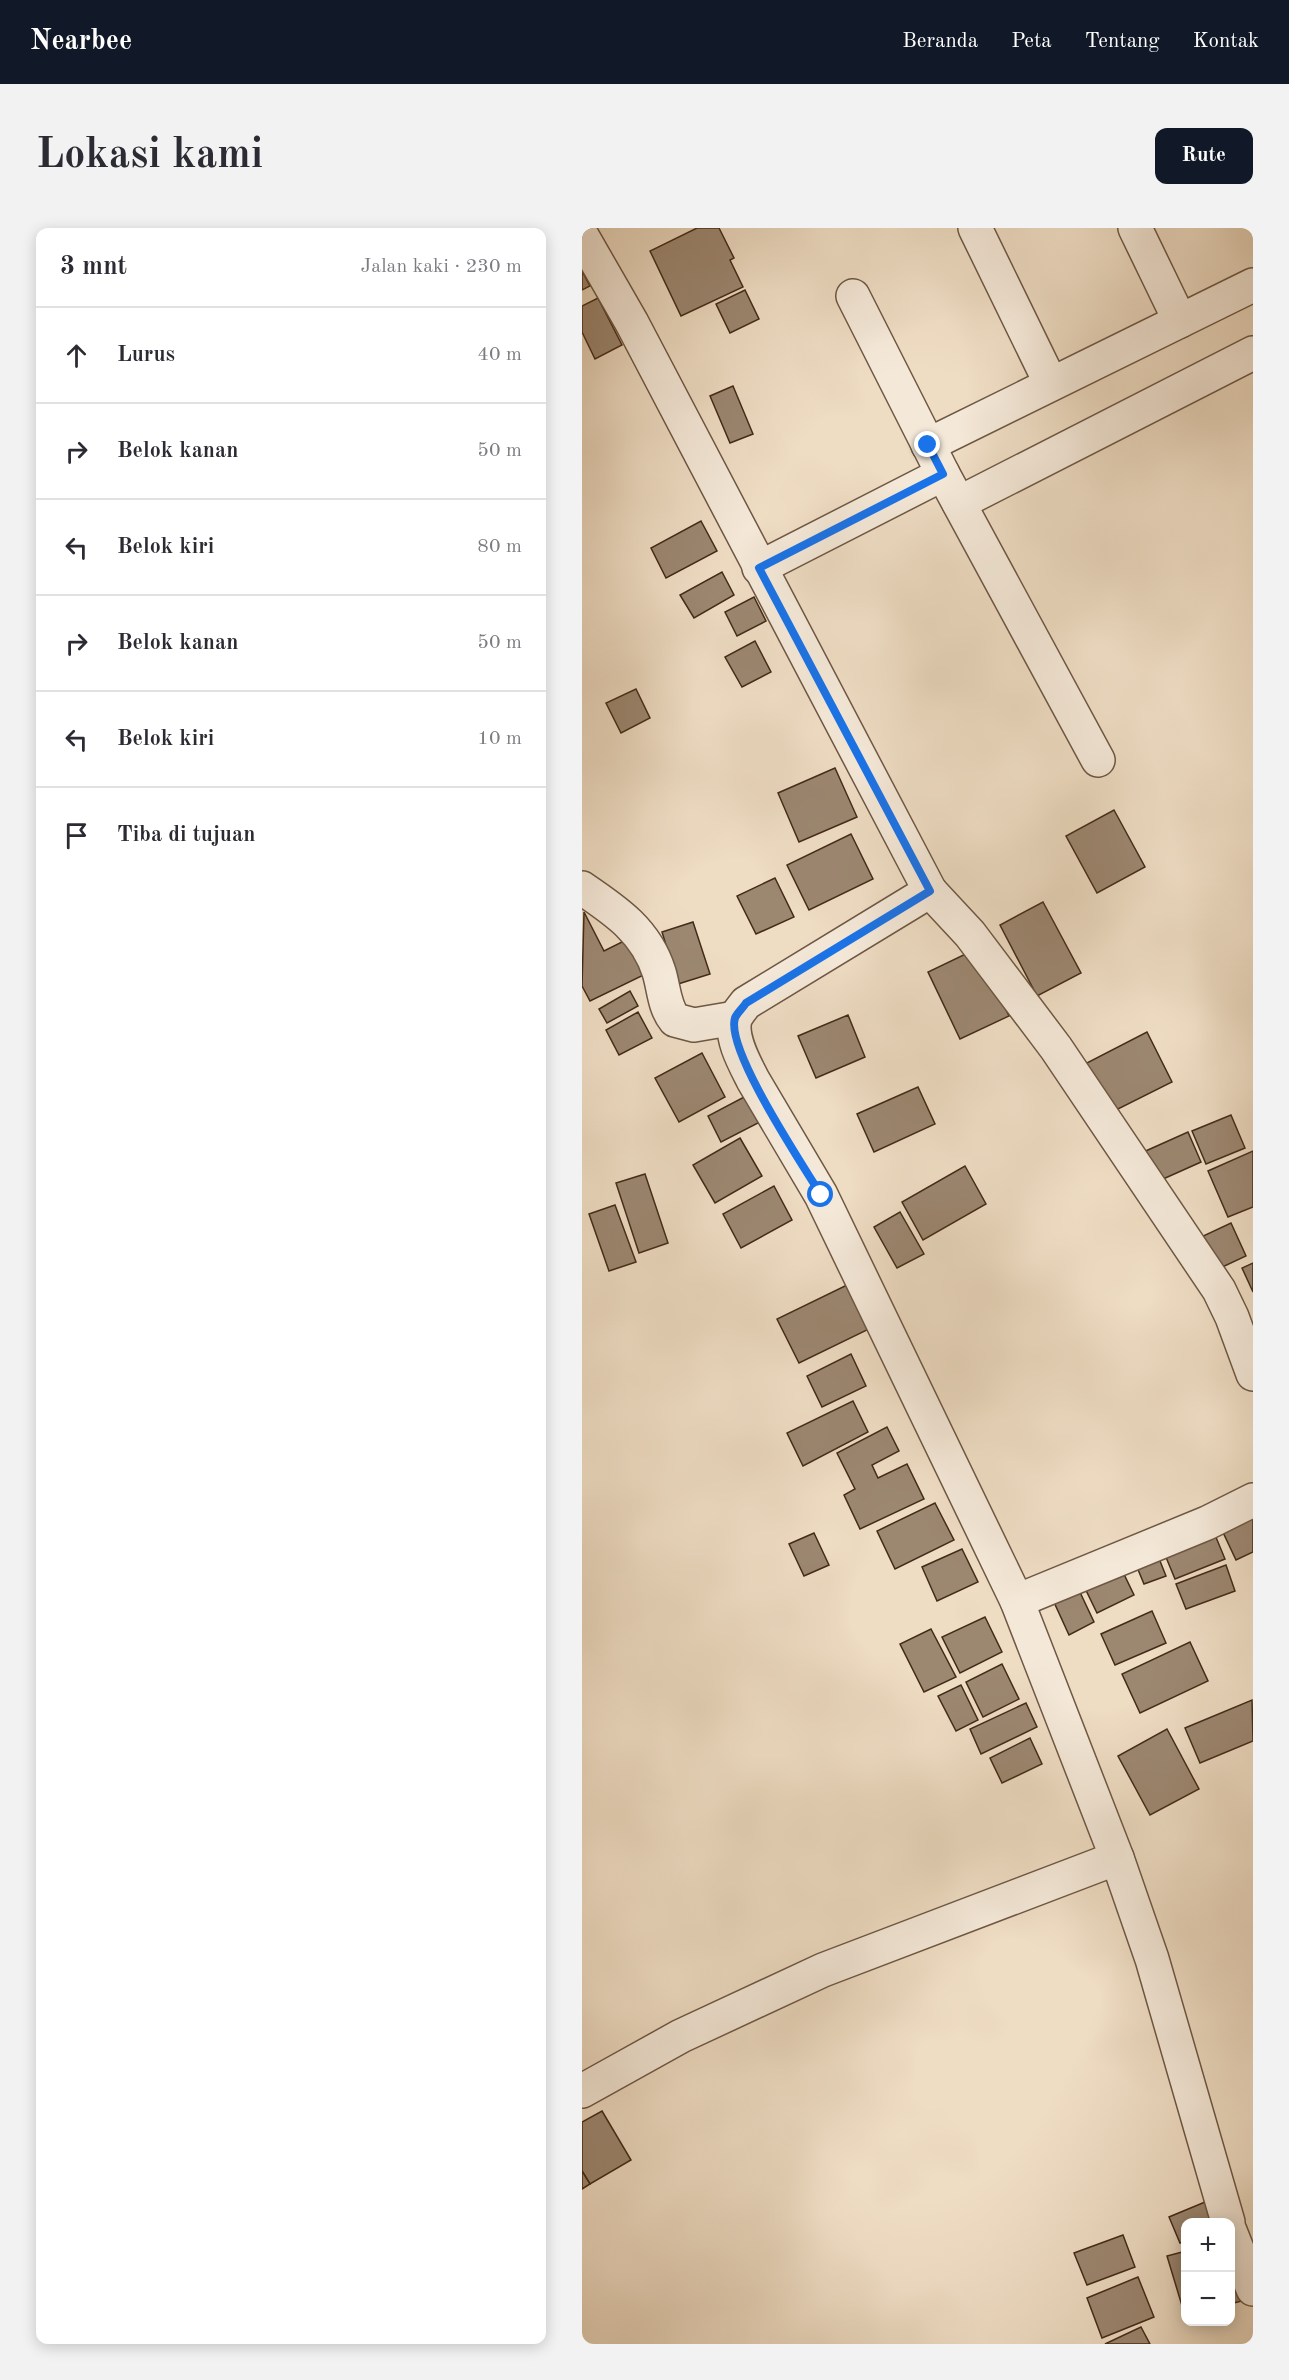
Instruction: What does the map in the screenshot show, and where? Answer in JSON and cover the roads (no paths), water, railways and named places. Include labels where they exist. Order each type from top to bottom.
[{"type":"street","points":[[975,228],[1051,384]]},
{"type":"street","points":[[1135,228],[1180,321]]},
{"type":"street","points":[[582,236],[632,323],[930,891],[970,934],[1056,1048],[1219,1290],[1232,1317],[1253,1374]]},
{"type":"street","points":[[928,445],[1253,285]]},
{"type":"street","points":[[853,296],[943,474],[1098,760]]},
{"type":"street","points":[[959,503],[1253,353]]},
{"type":"street","points":[[759,568],[943,474]]},
{"type":"street","points":[[582,888],[619,912],[642,936],[652,955],[666,1002],[675,1020],[694,1025],[735,1018]]},
{"type":"street","points":[[930,891],[746,1003],[735,1018],[734,1030],[743,1060],[821,1195],[1017,1601],[1118,1858],[1152,1959],[1227,2218]]},
{"type":"street","points":[[1017,1601],[1207,1523],[1253,1500]]},
{"type":"street","points":[[582,2091],[681,2036],[824,1970],[1118,1858]]},
{"type":"street","points":[[1235,2244],[1253,2289]]}]
